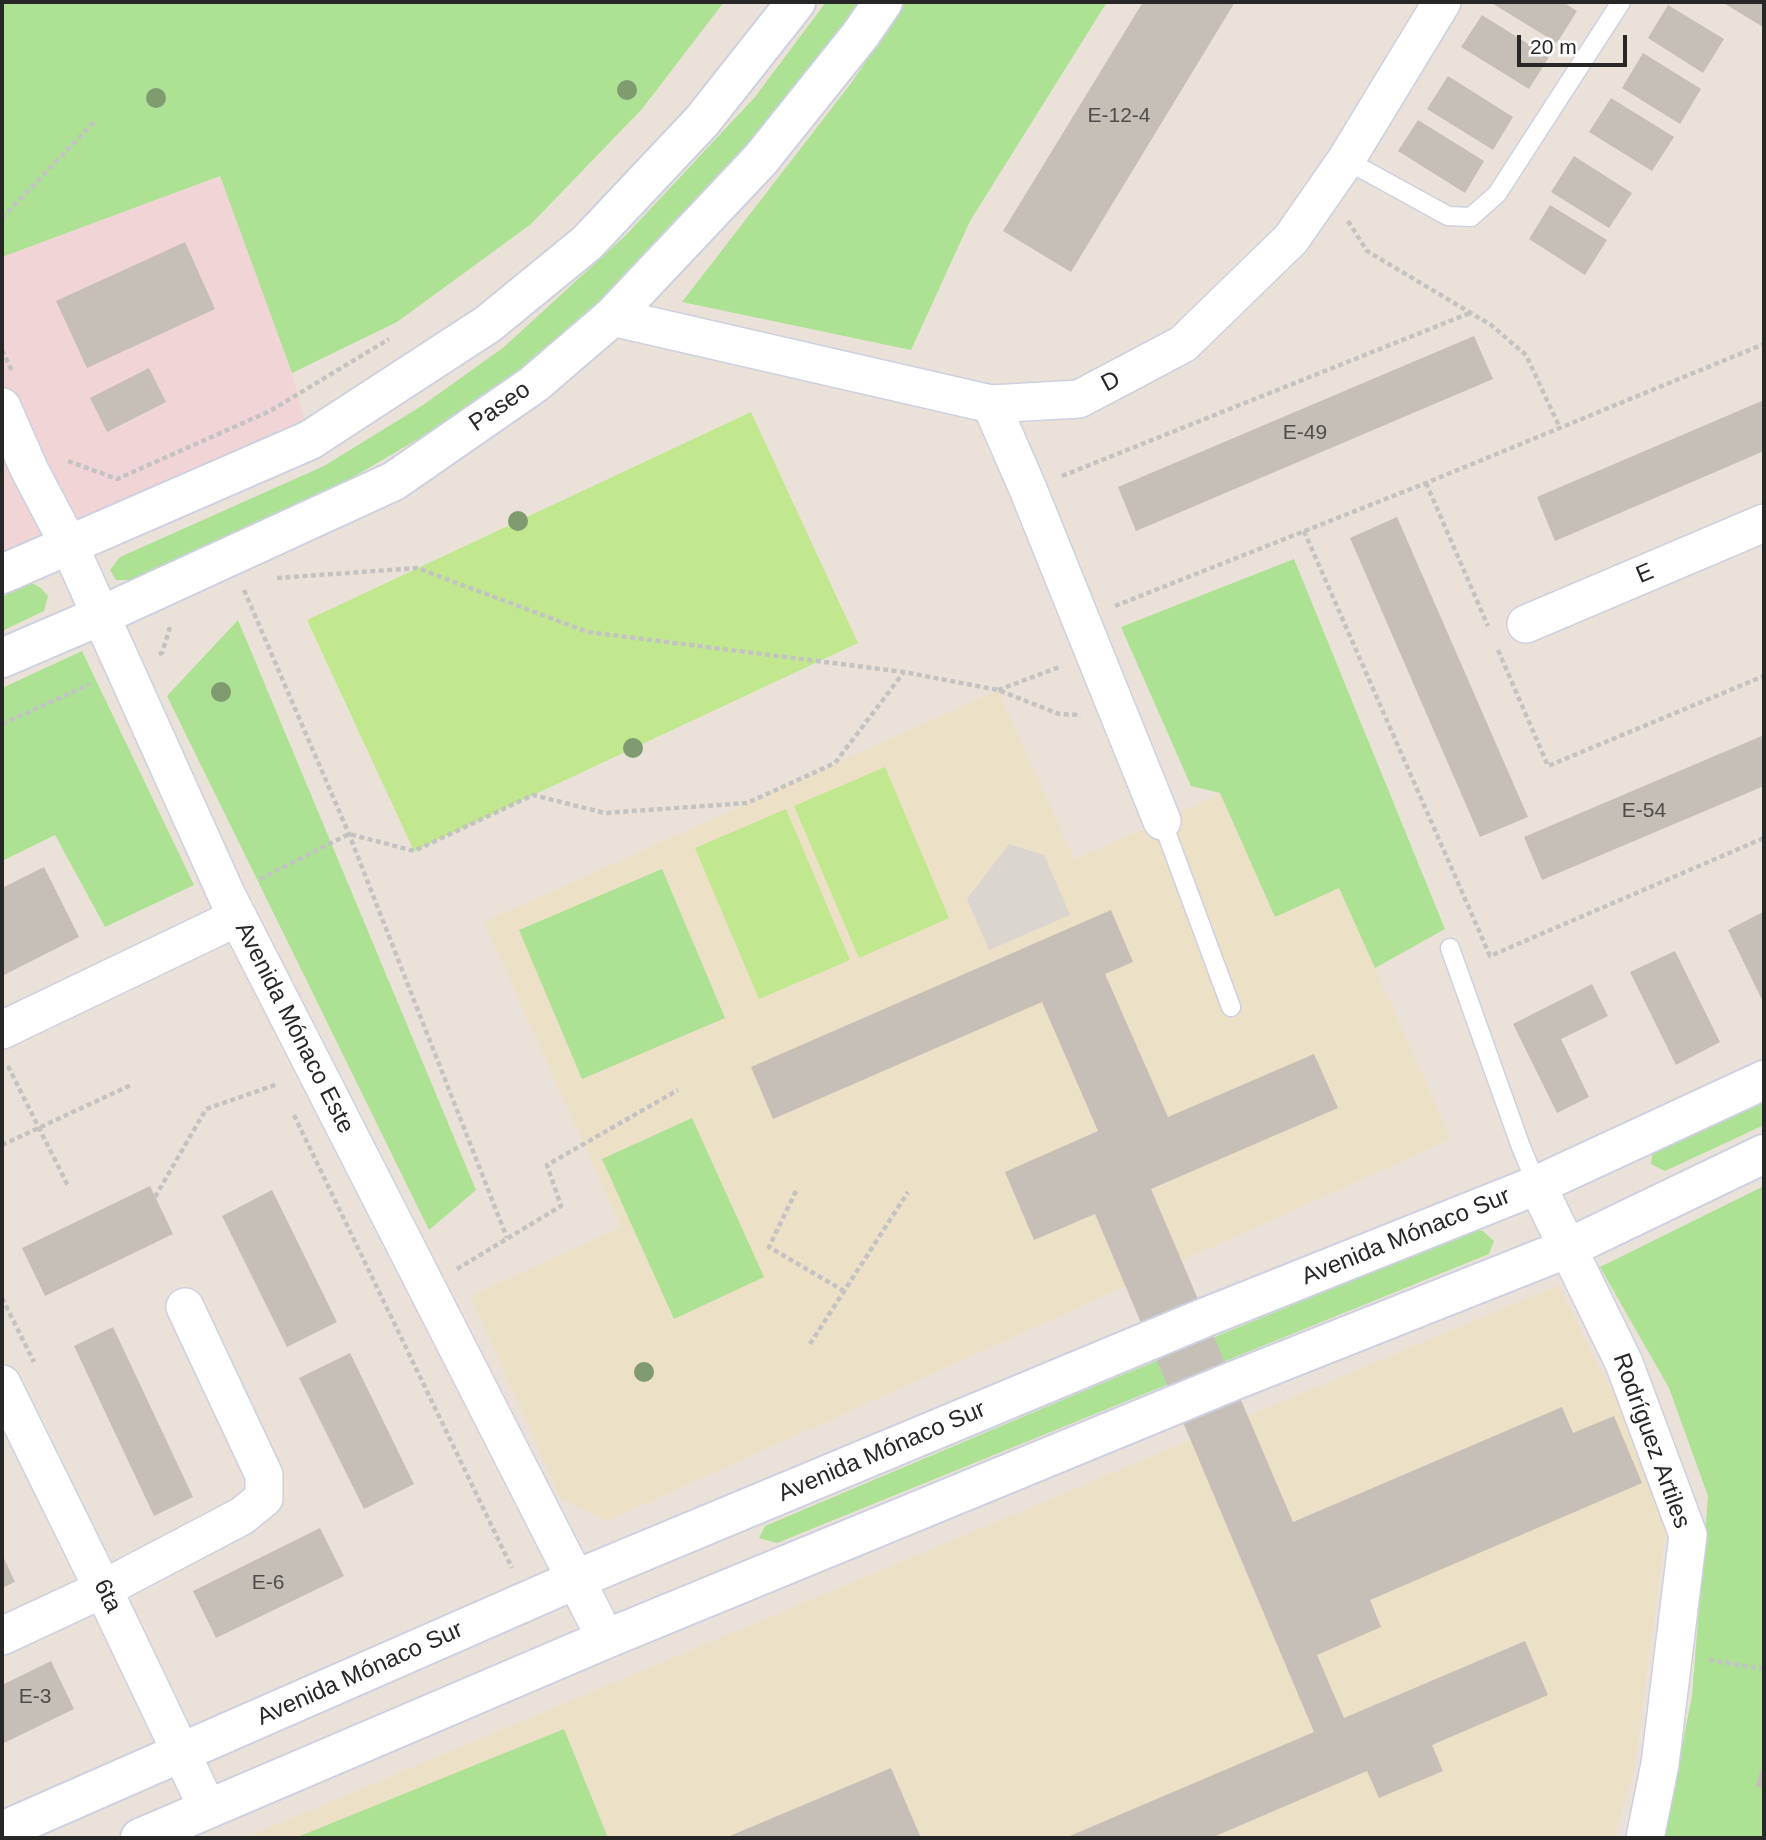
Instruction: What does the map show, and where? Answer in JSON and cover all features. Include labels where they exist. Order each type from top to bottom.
[{"type":"main road","points":[[2,574],[310,440],[488,324],[587,243],[702,121],[796,2]]},
{"type":"main road","name":"Paseo","points":[[2,658],[394,481],[534,384],[612,317],[761,159],[861,34],[883,2]]},
{"type":"main road","name":"Avenida Mónaco Sur","points":[[2,1831],[577,1579],[1206,1317],[1537,1185],[1764,1080]]},
{"type":"main road","points":[[140,1838],[606,1639],[1233,1381],[1568,1248],[1764,1154]]},
{"type":"street","name":"D","points":[[612,317],[991,404],[1079,399],[1183,344],[1291,239],[1337,174],[1442,2]]},
{"type":"street","points":[[991,404],[1082,620],[1162,821]]},
{"type":"street","name":"Avenida Mónaco Este","points":[[2,407],[29,468],[69,545],[232,906],[606,1639]]},
{"type":"street","name":"E","points":[[1526,624],[1764,523]]},
{"type":"street","points":[[4,1047],[232,906]]},
{"type":"street","name":"Rodríguez Artiles","points":[[1537,1185],[1624,1363],[1688,1535],[1661,1764],[1645,1838]]},
{"type":"street","points":[[2,1636],[103,1589],[242,1517],[264,1498],[264,1475],[185,1307]]},
{"type":"street","name":"6ta","points":[[2,1384],[208,1809]]},
{"type":"lane","points":[[1337,174],[1448,216],[1471,217],[1497,194],[1621,2]]},
{"type":"lane","points":[[1162,821],[1231,1007]]},
{"type":"lane","points":[[1450,948],[1516,1134],[1537,1185]]},
{"type":"path","points":[[2,218],[95,121]]},
{"type":"path","points":[[1337,174],[1367,251],[1491,325],[1526,355],[1560,428]]},
{"type":"path","points":[[1028,489],[1470,313]]},
{"type":"path","points":[[117,479],[270,411],[400,333]]},
{"type":"path","points":[[1082,620],[1764,344]]},
{"type":"path","points":[[1426,483],[1548,766],[1764,676]]},
{"type":"path","points":[[1304,531],[1490,956],[1764,838]]},
{"type":"path","points":[[267,579],[417,568],[587,632],[904,672],[998,690],[1059,714],[1120,717]]},
{"type":"path","points":[[240,580],[349,834],[507,1238]]},
{"type":"path","points":[[998,690],[1095,653]]},
{"type":"path","points":[[232,906],[349,834],[414,850],[533,795],[605,813],[747,803],[835,764],[904,672]]},
{"type":"path","points":[[4,1047],[68,1186]]},
{"type":"path","points":[[155,1197],[206,1109],[278,1084]]},
{"type":"path","points":[[2,1146],[131,1085]]},
{"type":"path","points":[[426,1287],[561,1206],[547,1165],[678,1090]]},
{"type":"path","points":[[796,1191],[769,1247],[844,1291]]},
{"type":"path","points":[[810,1344],[908,1192]]},
{"type":"path","points":[[1673,1658],[1720,1660],[1764,1669]]},
{"type":"shaded area","points":[[220,176],[292,373],[310,440],[2,574],[2,257]]},
{"type":"shaded area","points":[[998,690],[1074,859],[1220,793],[1275,917],[1339,888],[1451,1139],[607,1521],[561,1499],[470,1296],[621,1227],[484,922]]},
{"type":"shaded area","points":[[1009,844],[1044,855],[1070,915],[989,950],[967,899]]},
{"type":"shaded area","points":[[1559,1285],[1598,1366],[1626,1414],[1666,1529],[1634,1770],[1614,1838],[244,1838]]},
{"type":"green space","points":[[2,2],[724,2],[642,109],[531,224],[397,322],[292,373],[220,176],[2,257]]},
{"type":"green space","points":[[826,2],[859,2],[771,125],[651,257],[521,371],[445,423],[323,495],[131,580],[116,580],[110,570],[120,557],[324,466],[423,405],[504,347],[626,235],[755,97]]},
{"type":"green space","points":[[905,2],[1107,2],[970,221],[911,350],[682,302],[852,82]]},
{"type":"green space","points":[[751,412],[858,643],[414,851],[307,620]]},
{"type":"green space","points":[[1294,559],[1445,929],[1375,968],[1339,888],[1275,917],[1220,793],[1191,786],[1121,627]]},
{"type":"green space","points":[[32,583],[48,596],[44,611],[2,631],[2,597]]},
{"type":"green space","points":[[238,620],[476,1190],[429,1230],[167,696]]},
{"type":"green space","points":[[82,651],[194,885],[105,927],[55,835],[2,861],[2,688]]},
{"type":"green space","points":[[885,767],[949,918],[859,958],[794,806]]},
{"type":"green space","points":[[786,809],[850,960],[759,999],[695,848]]},
{"type":"green space","points":[[662,869],[725,1018],[582,1079],[519,930]]},
{"type":"green space","points":[[1764,1101],[1764,1125],[1665,1171],[1651,1164],[1653,1149]]},
{"type":"green space","points":[[692,1118],[764,1277],[674,1319],[602,1159]]},
{"type":"green space","points":[[1764,1186],[1764,1838],[1664,1838],[1692,1696],[1708,1496],[1669,1388],[1600,1267]]},
{"type":"green space","points":[[1475,1230],[1483,1231],[1494,1241],[1489,1254],[777,1543],[759,1538],[765,1526]]},
{"type":"green space","points":[[564,1729],[608,1838],[295,1838]]},
{"type":"building","points":[[1143,2],[1235,2],[1071,272],[1003,231]]},
{"type":"building","points":[[1490,2],[1563,2],[1577,11],[1557,43]]},
{"type":"building","points":[[1722,2],[1764,2],[1763,27]]},
{"type":"building","points":[[1668,5],[1724,39],[1703,73],[1648,38]]},
{"type":"building","points":[[1482,15],[1549,57],[1529,89],[1461,47]]},
{"type":"building","points":[[1643,53],[1701,89],[1680,124],[1622,88]]},
{"type":"building","points":[[1448,76],[1513,117],[1493,150],[1427,109]]},
{"type":"building","points":[[1611,98],[1674,137],[1652,171],[1589,132]]},
{"type":"building","points":[[1418,120],[1484,161],[1465,193],[1398,151]]},
{"type":"building","points":[[1574,156],[1632,193],[1609,228],[1551,192]]},
{"type":"building","points":[[1550,205],[1607,240],[1585,275],[1529,239]]},
{"type":"building","points":[[185,242],[215,309],[87,368],[56,301]]},
{"type":"building","points":[[1474,336],[1493,379],[1136,531],[1118,487]]},
{"type":"building","points":[[149,368],[166,402],[107,432],[90,398]]},
{"type":"building","points":[[1764,400],[1764,451],[1555,541],[1537,497]]},
{"type":"building","points":[[1397,517],[1528,817],[1480,837],[1350,538]]},
{"type":"building","points":[[1764,735],[1764,786],[1542,880],[1524,837]]},
{"type":"building","points":[[44,867],[79,937],[2,976],[2,888]]},
{"type":"building","points":[[1111,910],[1133,962],[1105,974],[1168,1117],[1314,1054],[1338,1108],[1151,1189],[1293,1522],[1562,1407],[1573,1433],[1614,1416],[1642,1483],[1370,1600],[1381,1627],[1317,1655],[1344,1718],[1525,1641],[1548,1695],[1432,1745],[1443,1771],[1379,1798],[1367,1771],[1211,1838],[1065,1838],[1314,1732],[1095,1214],[1034,1240],[1005,1172],[1098,1131],[1042,1002],[773,1119],[751,1067]]},
{"type":"building","points":[[1763,912],[1764,914],[1764,1004],[1728,930]]},
{"type":"building","points":[[1675,951],[1720,1042],[1676,1065],[1630,972]]},
{"type":"building","points":[[1592,984],[1608,1016],[1561,1039],[1589,1097],[1557,1113],[1513,1024]]},
{"type":"building","points":[[150,1186],[173,1234],[45,1296],[22,1248]]},
{"type":"building","points":[[272,1190],[337,1322],[287,1347],[222,1216]]},
{"type":"building","points":[[113,1327],[193,1497],[154,1516],[74,1346]]},
{"type":"building","points":[[350,1353],[414,1484],[364,1509],[299,1378]]},
{"type":"building","points":[[320,1528],[344,1576],[216,1638],[193,1591]]},
{"type":"building","points":[[2,1554],[15,1582],[2,1588]]},
{"type":"building","points":[[51,1661],[74,1709],[2,1744],[2,1685]]},
{"type":"building","points":[[1764,1759],[1764,1788],[1756,1786]]},
{"type":"building","points":[[891,1768],[921,1838],[725,1838]]}]
